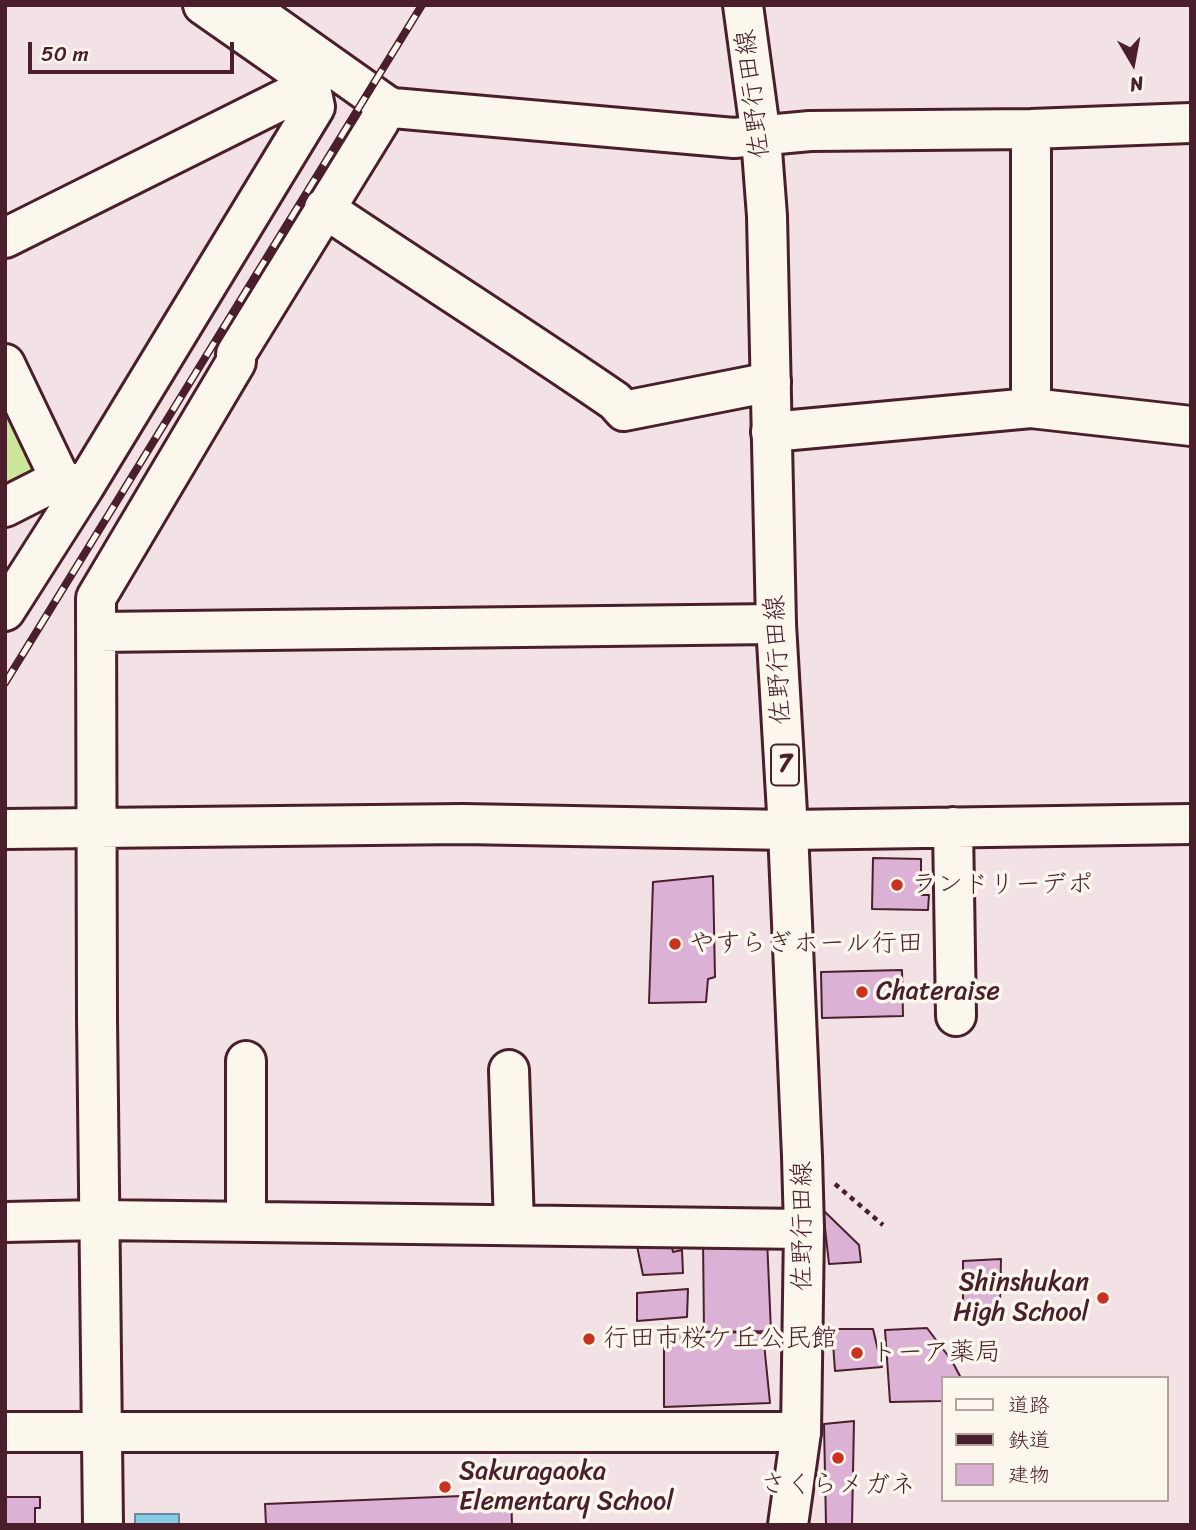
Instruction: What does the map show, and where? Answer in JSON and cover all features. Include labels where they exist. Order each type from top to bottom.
[{"type":"street","points":[[5,611],[72,483],[314,107],[312,93],[296,70],[203,5]]},
{"type":"street","points":[[245,5],[386,105],[734,138],[810,131],[1031,129],[1191,122]]},
{"type":"street","name":"佐野行田線","points":[[743,5],[761,136],[767,216],[776,624],[789,830],[802,1156],[804,1229],[801,1432],[788,1525]]},
{"type":"street","points":[[5,238],[290,96],[307,83]]},
{"type":"street","points":[[103,1525],[97,1018],[96,598],[236,362],[236,354],[379,122],[386,105]]},
{"type":"street","points":[[1031,129],[1031,408]]},
{"type":"street","points":[[324,208],[425,276],[514,331],[615,401],[624,411],[771,382]]},
{"type":"street","points":[[5,364],[72,483]]},
{"type":"street","points":[[771,432],[1031,408],[1191,426]]},
{"type":"street","points":[[5,507],[72,483]]},
{"type":"street","points":[[97,632],[776,624]]},
{"type":"street","points":[[5,829],[463,824],[789,830],[1191,824]]},
{"type":"street","points":[[953,827],[956,1016]]},
{"type":"street","points":[[246,1062],[246,1222]]},
{"type":"street","points":[[509,1070],[514,1225]]},
{"type":"street","points":[[5,1222],[100,1220],[804,1229]]},
{"type":"street","points":[[5,1432],[801,1432]]},
{"type":"path","points":[[802,1156],[883,1225]]},
{"type":"green space","points":[[5,390],[48,474],[5,496]]},
{"type":"water","points":[[135,1514],[179,1514],[179,1525],[135,1525]]},
{"type":"building","points":[[873,858],[921,859],[921,895],[929,895],[928,910],[872,909]]},
{"type":"building","points":[[713,876],[715,977],[708,979],[706,1002],[649,1003],[653,882]]},
{"type":"building","points":[[902,970],[903,1016],[822,1018],[821,972]]},
{"type":"building","points":[[823,1210],[859,1245],[861,1262],[829,1264]]},
{"type":"building","points":[[767,1239],[771,1331],[704,1332],[703,1240]]},
{"type":"building","points":[[671,1243],[673,1252],[682,1250],[683,1273],[643,1275],[637,1246]]},
{"type":"building","points":[[1001,1259],[1000,1305],[963,1307],[963,1261]]},
{"type":"building","points":[[688,1289],[687,1317],[637,1321],[637,1293]]},
{"type":"building","points":[[927,1328],[960,1376],[940,1376],[940,1401],[890,1402],[885,1330]]},
{"type":"building","points":[[832,1329],[873,1329],[882,1367],[835,1371]]},
{"type":"building","points":[[664,1331],[763,1333],[770,1403],[664,1407]]},
{"type":"building","points":[[854,1421],[852,1525],[826,1525],[824,1424]]},
{"type":"building","points":[[511,1494],[512,1525],[266,1525],[265,1504]]},
{"type":"building","points":[[5,1497],[40,1497],[40,1508],[35,1508],[35,1525],[5,1525]]},
{"type":"railway","points":[[5,683],[422,5]]},
{"type":"place","name":"ランドリーデポ","points":[[897,885]]},
{"type":"place","name":"やすらぎホール行田","points":[[675,944]]},
{"type":"place","name":"Chateraise","points":[[862,992]]},
{"type":"place","name":"Shinshukan High School","points":[[1103,1298]]},
{"type":"place","name":"行田市桜ケ丘公民館","points":[[589,1339]]},
{"type":"place","name":"トーア薬局","points":[[857,1353]]},
{"type":"place","name":"さくらメガネ","points":[[838,1458]]},
{"type":"place","name":"Sakuragaoka Elementary School","points":[[445,1487]]}]
